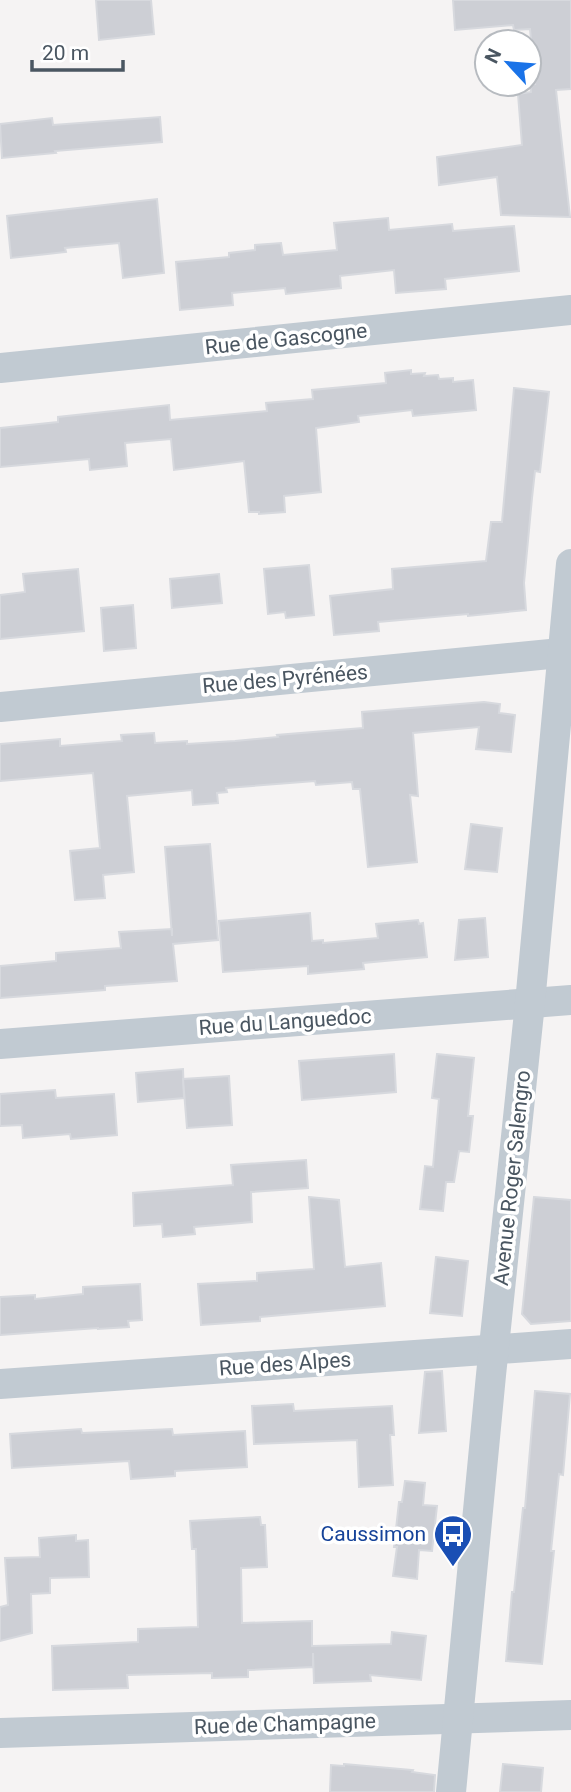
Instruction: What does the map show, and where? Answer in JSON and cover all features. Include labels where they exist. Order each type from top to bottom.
[{"type":"street","name":"Rue de Gascogne","points":[[0,368],[571,310]]},
{"type":"street","name":"Avenue Roger Salengro","points":[[451,1792],[494,1349],[567,653],[571,564]]},
{"type":"street","name":"Rue des Pyrénées","points":[[0,707],[567,653]]},
{"type":"street","name":"Rue du Languedoc","points":[[0,1044],[571,1000]]},
{"type":"street","name":"Rue des Alpes","points":[[0,1384],[571,1344]]},
{"type":"street","name":"Rue de Champagne","points":[[0,1734],[571,1715]]},
{"type":"building","points":[[96,0],[151,0],[154,34],[99,40]]},
{"type":"building","points":[[453,0],[571,0],[571,89],[556,90],[570,217],[501,215],[497,177],[439,185],[437,157],[522,145],[518,98],[543,98],[543,28],[514,28],[513,25],[455,30]]},
{"type":"building","points":[[160,117],[162,142],[2,158],[0,124],[52,118],[53,125]]},
{"type":"building","points":[[157,199],[164,273],[123,278],[119,243],[65,248],[66,252],[11,258],[7,216]]},
{"type":"building","points":[[388,218],[389,230],[452,224],[453,231],[514,226],[519,271],[445,279],[446,289],[396,293],[394,270],[340,276],[341,288],[286,294],[285,288],[232,293],[233,305],[180,310],[176,262],[229,257],[229,253],[255,250],[255,245],[281,243],[283,255],[337,250],[334,223]]},
{"type":"building","points":[[411,370],[411,374],[438,375],[439,379],[453,378],[453,382],[473,380],[476,410],[413,416],[412,410],[358,416],[359,422],[316,428],[321,492],[284,496],[285,512],[249,512],[244,461],[174,470],[171,439],[125,443],[127,466],[90,470],[89,459],[0,467],[0,428],[58,422],[58,417],[169,405],[170,420],[267,411],[266,403],[313,399],[312,390],[386,383],[385,373]]},
{"type":"building","points":[[514,388],[549,392],[540,472],[535,471],[532,498],[524,583],[526,610],[378,622],[379,631],[334,635],[330,596],[393,589],[392,569],[486,561],[491,522],[502,522]]},
{"type":"building","points":[[309,565],[314,615],[286,618],[285,612],[268,614],[264,569]]},
{"type":"building","points":[[78,569],[84,631],[0,639],[0,595],[25,592],[23,574]]},
{"type":"building","points":[[219,574],[222,603],[172,608],[170,579]]},
{"type":"building","points":[[133,605],[136,648],[104,651],[101,608]]},
{"type":"building","points":[[484,702],[500,704],[499,713],[515,715],[511,752],[476,749],[479,727],[413,733],[418,796],[410,795],[417,862],[368,867],[360,789],[353,789],[352,782],[316,785],[315,781],[226,788],[227,792],[217,793],[218,803],[193,805],[192,790],[127,796],[134,872],[103,875],[105,898],[75,900],[70,851],[100,848],[93,773],[0,781],[0,744],[60,739],[60,746],[122,741],[121,735],[154,733],[155,743],[235,741],[363,728],[362,712]]},
{"type":"building","points":[[471,824],[502,828],[497,872],[465,869]]},
{"type":"building","points":[[210,844],[218,940],[173,944],[177,981],[0,998],[0,966],[56,961],[56,953],[121,948],[119,932],[171,929],[165,847]]},
{"type":"building","points":[[310,913],[312,941],[323,940],[323,943],[378,938],[376,924],[418,920],[419,924],[423,923],[427,957],[363,963],[364,969],[308,974],[308,966],[223,972],[219,921]]},
{"type":"building","points":[[485,918],[488,957],[455,960],[459,920]]},
{"type":"building","points":[[394,1054],[396,1092],[302,1100],[299,1061]]},
{"type":"building","points":[[437,1054],[474,1058],[468,1116],[473,1116],[469,1152],[459,1151],[454,1182],[446,1182],[443,1211],[420,1209],[425,1166],[433,1167],[439,1099],[432,1098]]},
{"type":"building","points":[[183,1069],[184,1098],[138,1102],[136,1073]]},
{"type":"building","points":[[229,1076],[232,1125],[187,1128],[183,1079]]},
{"type":"building","points":[[55,1090],[56,1098],[114,1094],[117,1135],[71,1139],[70,1134],[23,1138],[22,1125],[0,1126],[0,1094]]},
{"type":"building","points":[[306,1160],[308,1188],[251,1192],[252,1222],[194,1227],[195,1234],[163,1237],[162,1224],[134,1226],[133,1193],[233,1185],[231,1165]]},
{"type":"building","points":[[309,1197],[339,1200],[345,1267],[381,1263],[385,1306],[201,1325],[198,1284],[257,1281],[257,1273],[314,1269]]},
{"type":"building","points":[[534,1197],[571,1200],[571,1321],[531,1324],[522,1314]]},
{"type":"building","points":[[436,1257],[468,1261],[462,1316],[430,1313]]},
{"type":"building","points":[[140,1284],[142,1320],[128,1321],[129,1327],[0,1335],[0,1297],[35,1295],[35,1299],[83,1294],[83,1287]]},
{"type":"building","points":[[442,1371],[446,1431],[419,1433],[425,1372]]},
{"type":"building","points":[[535,1391],[570,1394],[563,1475],[559,1474],[551,1551],[554,1551],[542,1664],[506,1661],[512,1592],[525,1508]]},
{"type":"building","points":[[293,1404],[294,1411],[392,1406],[394,1435],[390,1435],[393,1485],[359,1487],[357,1440],[254,1444],[252,1406]]},
{"type":"building","points":[[81,1429],[82,1433],[172,1429],[173,1435],[245,1431],[247,1467],[175,1471],[175,1476],[131,1479],[129,1461],[12,1468],[10,1434]]},
{"type":"building","points":[[405,1481],[425,1483],[423,1505],[437,1506],[432,1551],[419,1550],[417,1579],[393,1576],[399,1502],[402,1502]]},
{"type":"building","points":[[260,1517],[261,1525],[265,1525],[267,1567],[241,1568],[242,1623],[312,1621],[312,1646],[391,1644],[392,1632],[426,1636],[421,1680],[370,1675],[371,1681],[314,1683],[313,1653],[313,1667],[248,1670],[248,1677],[212,1678],[212,1673],[127,1675],[128,1688],[53,1690],[52,1646],[138,1642],[138,1629],[198,1627],[196,1549],[192,1549],[190,1521]]},
{"type":"building","points":[[76,1535],[76,1541],[88,1540],[89,1577],[50,1578],[50,1593],[31,1594],[32,1633],[0,1641],[0,1607],[8,1605],[5,1558],[40,1557],[39,1538]]},
{"type":"building","points":[[503,1764],[543,1768],[541,1792],[500,1792]]},
{"type":"building","points":[[331,1765],[413,1770],[412,1772],[435,1775],[434,1792],[330,1792]]},
{"type":"place","name":"Caussimon","points":[[453,1568]]}]
